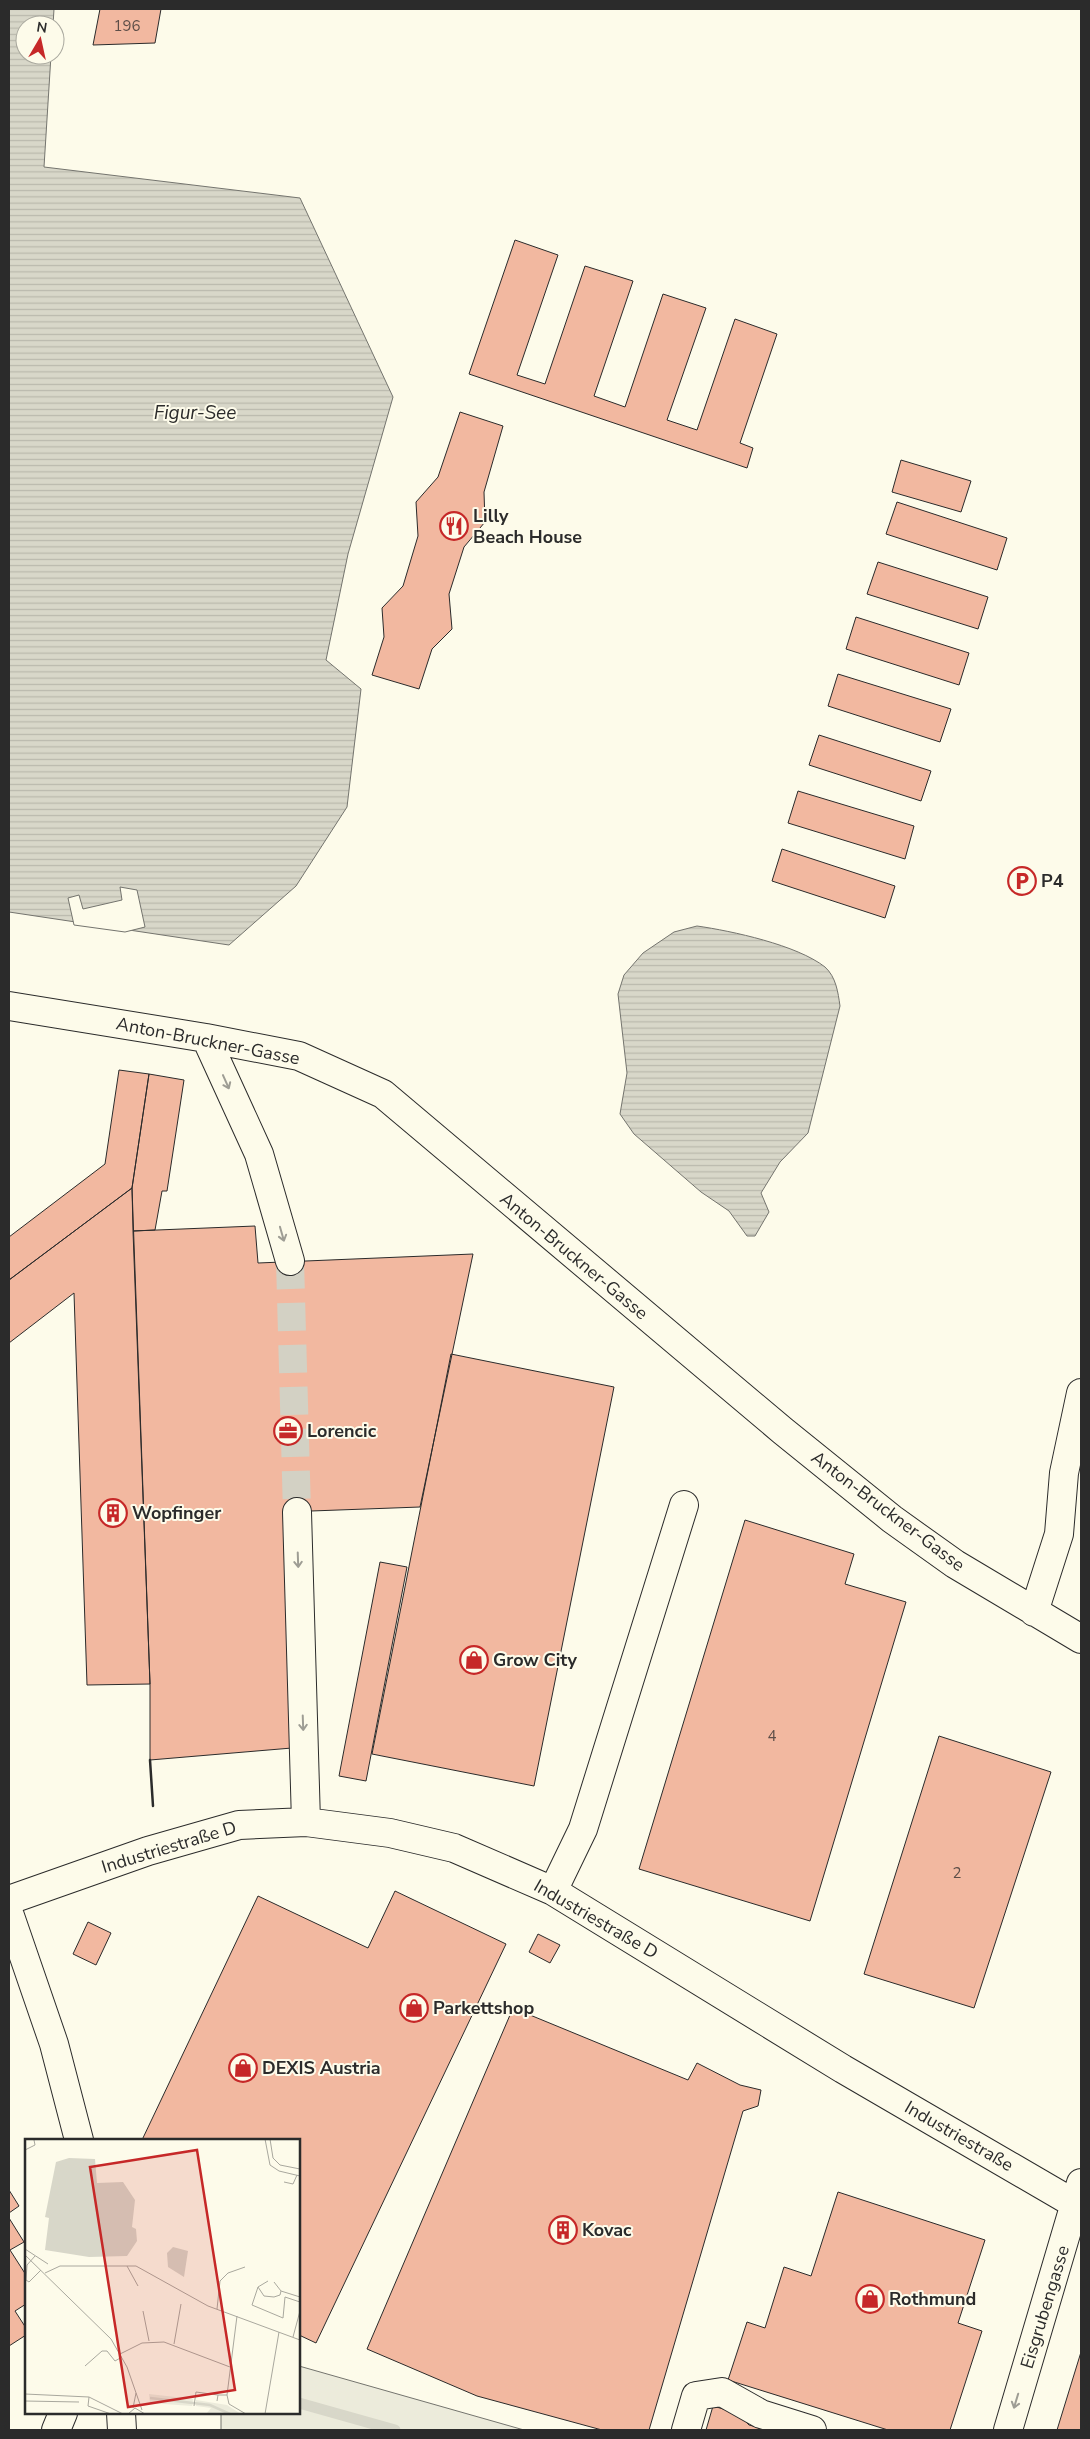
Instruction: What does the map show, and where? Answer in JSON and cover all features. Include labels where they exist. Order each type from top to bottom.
[{"type":"street","name":"Anton-Bruckner-Gasse","points":[[9,1006],[206,1038],[299,1056],[383,1094],[783,1431],[892,1519],[955,1564],[1081,1639]]},
{"type":"street","points":[[206,1038],[259,1154],[290,1261]]},
{"type":"street","points":[[1034,1612],[1059,1534],[1064,1473],[1081,1393]]},
{"type":"street","points":[[552,1891],[583,1829],[684,1505]]},
{"type":"street","points":[[297,1512],[306,1822]]},
{"type":"street","name":"Industriestraße D","points":[[9,1900],[148,1851],[239,1825],[306,1822],[390,1832],[454,1848],[552,1891],[843,2069]]},
{"type":"street","points":[[9,1912],[13,1941],[54,2044],[79,2139]]},
{"type":"street","name":"Industriestraße","points":[[843,2069],[1078,2193]]},
{"type":"street","name":"Eisgrubengasse","points":[[1008,2430],[1078,2193]]},
{"type":"street","points":[[686,2430],[696,2396],[722,2392],[760,2414],[812,2430]]},
{"type":"street","points":[[56,2430],[63,2414]]},
{"type":"street","points":[[121,2414],[122,2430]]},
{"type":"shaded area","points":[[300,2366],[524,2430],[221,2430],[221,2414],[300,2414]]},
{"type":"water","name":"Figur-See","points":[[9,9],[54,9],[54,15],[15,15],[15,65],[50,65],[44,167],[300,198],[393,397],[348,554],[326,660],[361,689],[347,807],[296,886],[229,945],[9,912]]},
{"type":"water","points":[[697,926],[764,940],[813,959],[829,971],[836,985],[838,995],[840,1006],[808,1133],[780,1162],[761,1193],[769,1212],[755,1236],[747,1236],[729,1211],[701,1192],[634,1134],[620,1114],[627,1073],[618,994],[624,975],[643,953],[674,932]]},
{"type":"pier","points":[[120,887],[137,890],[145,927],[125,932],[74,925],[68,898],[79,895],[83,909],[122,900]]},
{"type":"building","points":[[100,9],[161,9],[155,43],[93,45]]},
{"type":"building","points":[[515,240],[558,255],[517,375],[545,384],[585,266],[633,281],[594,396],[625,407],[663,294],[706,308],[667,420],[697,430],[735,319],[777,334],[740,443],[753,448],[747,468],[469,374]]},
{"type":"building","points":[[460,412],[503,426],[484,492],[485,522],[464,547],[449,594],[452,629],[432,649],[419,689],[372,675],[384,637],[382,608],[403,586],[418,536],[416,502],[438,477]]},
{"type":"building","points":[[901,460],[971,481],[961,512],[892,492]]},
{"type":"building","points":[[897,502],[1007,538],[997,570],[886,534]]},
{"type":"building","points":[[878,562],[988,597],[978,629],[867,594]]},
{"type":"building","points":[[856,617],[969,653],[959,685],[846,649]]},
{"type":"building","points":[[838,674],[951,709],[940,742],[828,706]]},
{"type":"building","points":[[819,735],[931,771],[921,801],[809,765]]},
{"type":"building","points":[[798,791],[914,826],[905,859],[788,823]]},
{"type":"building","points":[[782,849],[895,886],[885,918],[772,881]]},
{"type":"building","points":[[119,1070],[149,1074],[132,1188],[9,1280],[9,1237],[105,1164]]},
{"type":"building","points":[[149,1074],[184,1080],[167,1191],[162,1191],[155,1230],[133,1231],[132,1188]]},
{"type":"building","name":"Wopfinger","points":[[132,1188],[150,1684],[87,1685],[74,1293],[9,1343],[9,1280]]},
{"type":"building","name":"Lorencic","points":[[255,1226],[258,1263],[473,1254],[420,1507],[284,1512],[292,1748],[150,1760],[150,1684],[133,1231]]},
{"type":"building","name":"Grow City","points":[[451,1354],[614,1387],[534,1786],[372,1754]]},
{"type":"building","points":[[745,1520],[854,1554],[845,1584],[906,1602],[810,1921],[639,1869]]},
{"type":"building","points":[[380,1562],[407,1567],[366,1781],[339,1776]]},
{"type":"building","points":[[939,1736],[1051,1772],[974,2008],[864,1974]]},
{"type":"building","points":[[395,1891],[506,1944],[316,2343],[300,2335],[300,2139],[142,2139],[258,1896],[368,1948]]},
{"type":"building","points":[[88,1922],[111,1933],[96,1965],[73,1954]]},
{"type":"building","points":[[538,1934],[560,1945],[550,1963],[529,1952]]},
{"type":"building","name":"Kovac","points":[[513,2008],[688,2080],[697,2063],[740,2085],[761,2090],[758,2106],[743,2111],[649,2430],[602,2430],[477,2396],[367,2349]]},
{"type":"building","points":[[9,2190],[19,2206],[9,2213]]},
{"type":"building","name":"Rothmund","points":[[838,2192],[985,2240],[958,2323],[982,2331],[950,2430],[888,2430],[728,2380],[747,2322],[765,2328],[784,2267],[811,2276]]},
{"type":"building","points":[[9,2218],[24,2242],[10,2250],[25,2273],[25,2305],[15,2311],[25,2326],[25,2336],[9,2346]]},
{"type":"building","points":[[1081,2352],[1081,2430],[1057,2430]]},
{"type":"building","points":[[713,2406],[737,2413],[749,2425],[768,2430],[706,2430]]},
{"type":"waterway","points":[[300,2403],[395,2430]]},
{"type":"tunnel","points":[[290,1261],[297,1512]]},
{"type":"wall","points":[[150,1760],[153,1806]]},
{"type":"place","name":"Lilly Beach House","points":[[454,526]]},
{"type":"place","name":"P4","points":[[1022,881]]},
{"type":"place","name":"Lorencic","points":[[288,1431]]},
{"type":"place","name":"Wopfinger","points":[[113,1513]]},
{"type":"place","name":"Grow City","points":[[474,1660]]},
{"type":"place","name":"Parkettshop","points":[[414,2008]]},
{"type":"place","name":"DEXIS Austria","points":[[243,2068]]},
{"type":"place","name":"Kovac","points":[[563,2230]]},
{"type":"place","name":"Rothmund","points":[[870,2299]]}]
